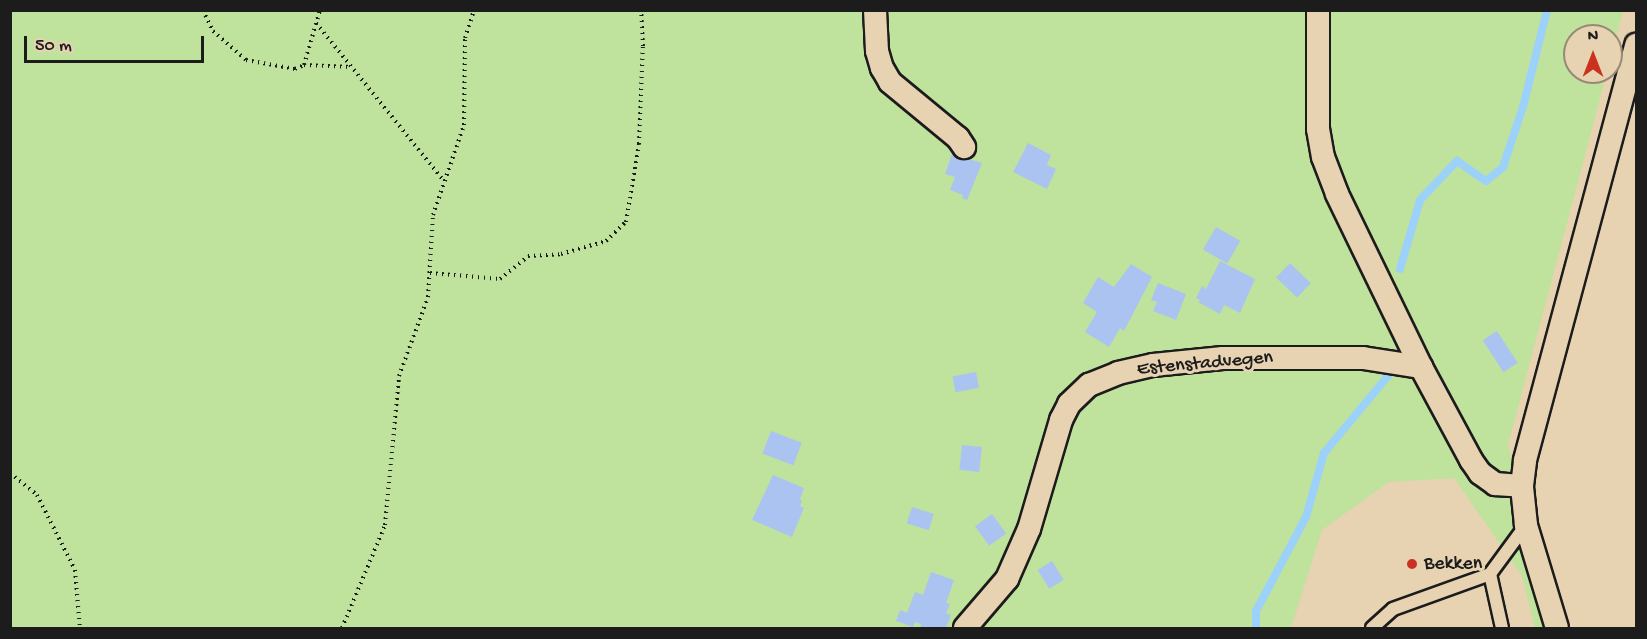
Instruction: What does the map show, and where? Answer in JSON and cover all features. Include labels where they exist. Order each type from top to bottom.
[{"type":"street","points":[[875,10],[877,51],[882,69],[890,82],[958,138],[964,147]]},
{"type":"street","points":[[1318,10],[1318,129],[1323,157],[1356,236],[1421,367],[1480,473],[1496,484],[1522,486]]},
{"type":"street","points":[[1557,628],[1526,525],[1522,486],[1534,419],[1636,52]]},
{"type":"street","name":"Estenstadvegen","points":[[964,628],[1007,579],[1029,529],[1061,420],[1070,404],[1089,385],[1118,373],[1153,365],[1223,358],[1344,357],[1389,360],[1421,367]]},
{"type":"lane","points":[[1372,628],[1393,609],[1490,574],[1526,525]]},
{"type":"lane","points":[[1490,574],[1502,628]]},
{"type":"path","points":[[203,10],[213,31],[246,60],[295,69],[304,65],[353,67]]},
{"type":"path","points":[[304,65],[320,10]]},
{"type":"path","points":[[342,628],[385,525],[399,376],[428,297],[433,215],[464,125],[465,38],[474,10]]},
{"type":"path","points":[[430,273],[500,279],[528,256],[561,254],[606,241],[626,222],[639,144],[644,46],[641,10]]},
{"type":"path","points":[[316,23],[444,181]]},
{"type":"path","points":[[10,473],[37,495],[75,570],[80,628]]},
{"type":"green space","points":[[10,11],[1623,11],[1620,24],[1563,24],[1563,84],[1604,84],[1508,445],[1560,628],[1535,628],[1522,576],[1454,478],[1389,482],[1322,530],[1291,628],[11,628]]},
{"type":"building","points":[[1028,143],[1051,155],[1047,165],[1056,169],[1047,189],[1013,172]]},
{"type":"building","points":[[952,154],[982,163],[967,200],[962,198],[963,195],[950,190],[955,177],[945,174]]},
{"type":"building","points":[[1216,227],[1240,241],[1227,264],[1203,250]]},
{"type":"building","points":[[1220,261],[1255,279],[1240,313],[1224,305],[1220,314],[1198,302],[1200,300],[1196,298],[1202,286],[1206,289]]},
{"type":"building","points":[[1290,263],[1311,283],[1297,298],[1276,277]]},
{"type":"building","points":[[1131,264],[1152,277],[1124,331],[1120,328],[1109,347],[1085,332],[1097,312],[1083,303],[1098,277],[1114,287]]},
{"type":"building","points":[[1158,283],[1186,294],[1176,320],[1153,311],[1157,302],[1151,300]]},
{"type":"building","points":[[1497,331],[1518,363],[1503,372],[1483,340]]},
{"type":"building","points":[[976,372],[979,388],[955,392],[952,377]]},
{"type":"building","points":[[771,431],[802,443],[793,465],[762,453]]},
{"type":"building","points":[[962,445],[982,447],[979,472],[959,470]]},
{"type":"building","points":[[773,475],[804,488],[800,506],[804,508],[792,537],[752,520]]},
{"type":"building","points":[[912,507],[934,514],[929,530],[907,523]]},
{"type":"building","points":[[992,514],[1006,533],[989,546],[975,526]]},
{"type":"building","points":[[1052,561],[1064,580],[1049,589],[1038,570]]},
{"type":"building","points":[[931,572],[954,580],[946,603],[950,604],[946,613],[951,615],[946,628],[920,628],[921,624],[915,622],[913,627],[896,621],[900,610],[907,613],[915,592],[923,595]]},
{"type":"waterway","points":[[1400,269],[1420,200],[1457,161],[1486,181],[1503,167],[1523,107],[1547,10]]},
{"type":"waterway","points":[[1256,628],[1256,611],[1306,517],[1324,453],[1388,376]]},
{"type":"place","name":"Bekken","points":[[1412,564]]}]
